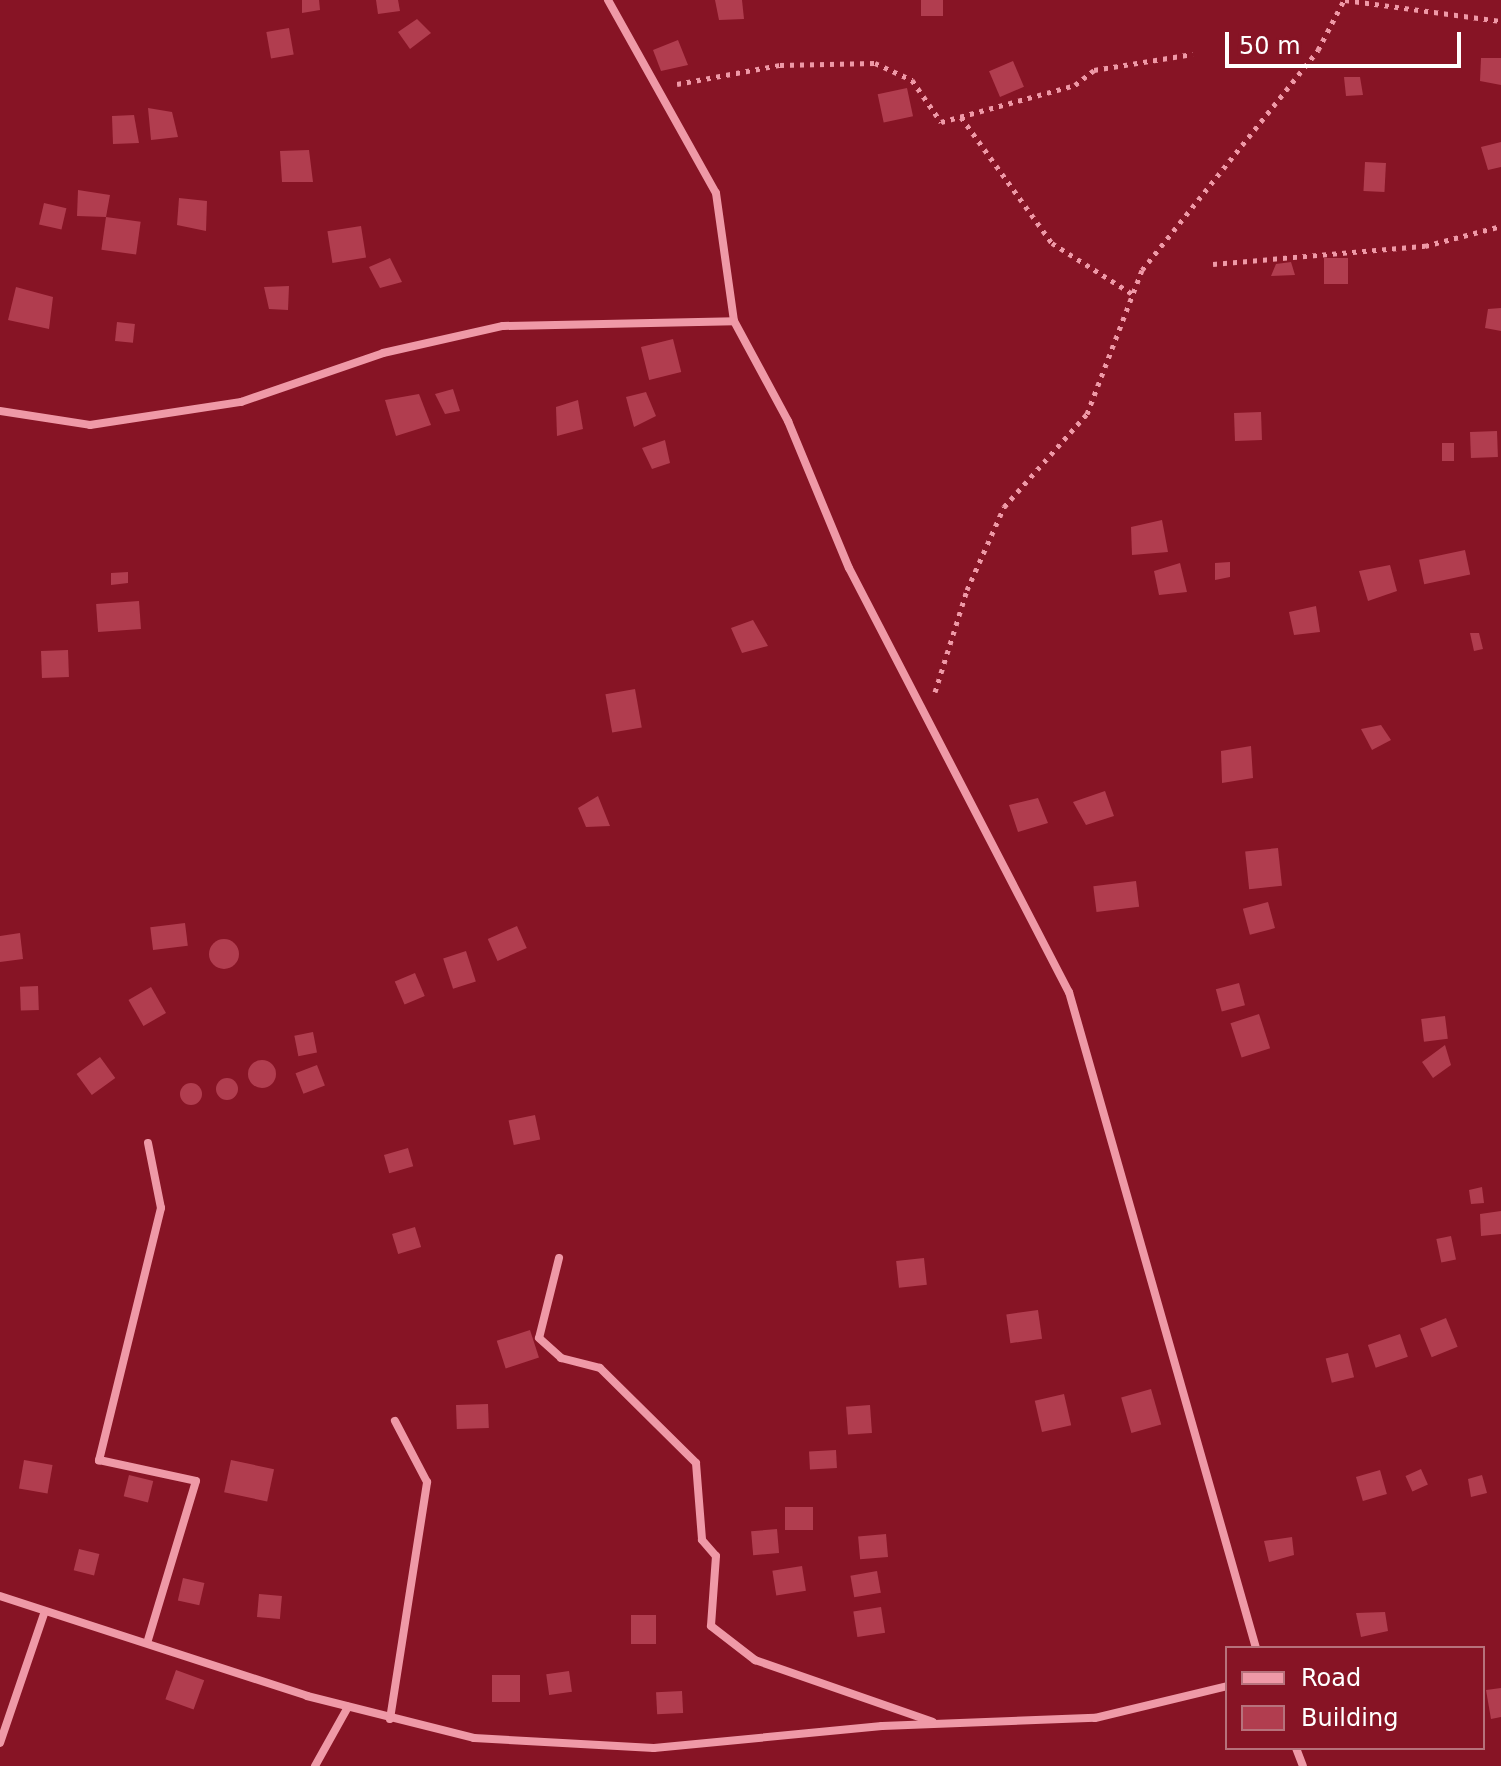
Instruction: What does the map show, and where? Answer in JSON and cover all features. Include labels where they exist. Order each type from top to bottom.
[{"type":"street","points":[[608,0],[716,193],[734,321],[930,722],[1069,992],[1255,1646]]},
{"type":"street","points":[[0,411],[90,425],[241,402],[383,353],[503,326],[734,321]]},
{"type":"street","points":[[148,1143],[161,1208],[99,1460],[196,1481],[148,1640]]},
{"type":"street","points":[[559,1258],[539,1338],[561,1358],[600,1368],[696,1463],[702,1540],[716,1556],[711,1626],[755,1660],[941,1725]]},
{"type":"street","points":[[390,1719],[427,1482],[395,1421]]},
{"type":"street","points":[[0,1596],[148,1640],[348,1707],[474,1738],[654,1748],[941,1725],[1095,1718],[1225,1686]]},
{"type":"street","points":[[0,1743],[45,1611]]},
{"type":"street","points":[[315,1766],[348,1707]]},
{"type":"path","points":[[930,722],[942,661],[1004,507],[1087,414],[1142,270],[1318,50],[1344,0],[1501,21]]},
{"type":"path","points":[[657,88],[780,65],[875,63],[912,80],[941,122],[1075,85],[1094,70],[1193,54]]},
{"type":"path","points":[[961,117],[1052,243],[1134,295]]},
{"type":"path","points":[[1213,264],[1425,246],[1501,226]]},
{"type":"building","points":[[302,0],[319,0],[320,10],[302,13]]},
{"type":"building","points":[[376,0],[398,0],[400,11],[378,14]]},
{"type":"building","points":[[715,0],[742,0],[744,19],[719,20]]},
{"type":"building","points":[[921,0],[943,0],[943,16],[921,16]]},
{"type":"building","points":[[417,19],[431,33],[410,49],[398,32]]},
{"type":"building","points":[[289,28],[294,55],[271,59],[266,32]]},
{"type":"building","points":[[678,40],[688,65],[661,71],[653,50]]},
{"type":"building","points":[[1481,58],[1501,58],[1501,85],[1480,81]]},
{"type":"building","points":[[1013,61],[1024,87],[1000,97],[989,71]]},
{"type":"building","points":[[1344,77],[1360,77],[1363,95],[1346,96]]},
{"type":"building","points":[[907,88],[913,116],[884,123],[878,94]]},
{"type":"building","points":[[148,108],[172,112],[178,137],[151,140]]},
{"type":"building","points":[[134,115],[139,143],[113,144],[112,116]]},
{"type":"building","points":[[1501,142],[1501,167],[1488,170],[1481,147]]},
{"type":"building","points":[[309,150],[313,182],[282,182],[280,151]]},
{"type":"building","points":[[1365,162],[1386,163],[1384,192],[1363,191]]},
{"type":"building","points":[[78,190],[110,195],[106,217],[77,216]]},
{"type":"building","points":[[179,198],[207,201],[206,231],[177,225]]},
{"type":"building","points":[[44,203],[66,208],[61,230],[39,224]]},
{"type":"building","points":[[106,217],[141,222],[136,255],[101,250]]},
{"type":"building","points":[[361,226],[366,258],[332,263],[327,231]]},
{"type":"building","points":[[390,258],[402,282],[380,288],[369,267]]},
{"type":"building","points":[[1324,258],[1348,258],[1348,284],[1324,284]]},
{"type":"building","points":[[1291,262],[1295,275],[1271,276],[1276,264]]},
{"type":"building","points":[[289,286],[288,310],[269,309],[264,287]]},
{"type":"building","points":[[16,287],[53,297],[49,329],[8,320]]},
{"type":"building","points":[[1501,308],[1501,331],[1485,328],[1488,309]]},
{"type":"building","points":[[117,322],[135,324],[133,343],[115,341]]},
{"type":"building","points":[[673,339],[681,372],[649,380],[641,347]]},
{"type":"building","points":[[453,389],[460,411],[445,414],[435,394]]},
{"type":"building","points":[[646,392],[656,416],[634,427],[626,397]]},
{"type":"building","points":[[419,394],[431,425],[396,436],[385,400]]},
{"type":"building","points":[[578,400],[583,429],[557,436],[556,407]]},
{"type":"building","points":[[1261,412],[1262,440],[1235,441],[1234,413]]},
{"type":"building","points":[[1497,431],[1498,457],[1471,458],[1470,432]]},
{"type":"building","points":[[665,440],[670,463],[652,469],[642,448]]},
{"type":"building","points":[[1442,443],[1454,443],[1454,461],[1442,461]]},
{"type":"building","points":[[1162,520],[1168,552],[1132,555],[1131,527]]},
{"type":"building","points":[[1465,550],[1470,574],[1424,584],[1419,560]]},
{"type":"building","points":[[1230,562],[1230,577],[1215,580],[1215,563]]},
{"type":"building","points":[[1180,563],[1187,592],[1159,595],[1154,571]]},
{"type":"building","points":[[1390,565],[1397,591],[1368,601],[1359,571]]},
{"type":"building","points":[[128,572],[128,583],[111,585],[111,573]]},
{"type":"building","points":[[139,601],[141,629],[98,632],[96,604]]},
{"type":"building","points":[[1316,606],[1320,632],[1294,635],[1289,612]]},
{"type":"building","points":[[753,620],[768,646],[742,653],[731,628]]},
{"type":"building","points":[[1470,633],[1479,633],[1483,649],[1474,651]]},
{"type":"building","points":[[68,650],[69,677],[42,678],[41,651]]},
{"type":"building","points":[[635,689],[642,727],[612,733],[605,694]]},
{"type":"building","points":[[1381,725],[1391,740],[1372,750],[1361,729]]},
{"type":"building","points":[[1251,746],[1253,778],[1222,783],[1221,751]]},
{"type":"building","points":[[1105,791],[1114,816],[1086,825],[1073,802]]},
{"type":"building","points":[[598,796],[610,826],[586,827],[578,808]]},
{"type":"building","points":[[1038,798],[1048,823],[1018,832],[1009,805]]},
{"type":"building","points":[[1278,848],[1282,886],[1249,889],[1245,851]]},
{"type":"building","points":[[1136,881],[1139,907],[1096,912],[1093,886]]},
{"type":"building","points":[[1268,902],[1275,928],[1250,935],[1243,909]]},
{"type":"building","points":[[185,923],[188,946],[153,950],[150,927]]},
{"type":"building","points":[[517,926],[527,948],[498,961],[488,939]]},
{"type":"building","points":[[20,933],[23,959],[0,962],[0,936]]},
{"type":"building","points":[[224,939],[235,943],[239,954],[235,965],[224,969],[213,965],[209,954],[213,943]]},
{"type":"building","points":[[466,951],[476,981],[453,989],[443,958]]},
{"type":"building","points":[[415,973],[425,996],[405,1005],[395,982]]},
{"type":"building","points":[[1239,983],[1245,1005],[1222,1011],[1216,989]]},
{"type":"building","points":[[38,986],[39,1010],[21,1011],[20,987]]},
{"type":"building","points":[[151,987],[166,1013],[143,1026],[128,1000]]},
{"type":"building","points":[[1259,1014],[1270,1048],[1242,1058],[1230,1023]]},
{"type":"building","points":[[1445,1016],[1448,1039],[1424,1042],[1421,1019]]},
{"type":"building","points":[[313,1032],[317,1053],[298,1056],[294,1036]]},
{"type":"building","points":[[1445,1045],[1451,1065],[1433,1078],[1422,1062]]},
{"type":"building","points":[[100,1057],[115,1078],[92,1095],[77,1074]]},
{"type":"building","points":[[262,1060],[272,1064],[276,1074],[272,1084],[262,1088],[252,1084],[248,1074],[252,1064]]},
{"type":"building","points":[[317,1065],[325,1086],[303,1094],[296,1073]]},
{"type":"building","points":[[227,1078],[235,1081],[238,1089],[235,1097],[227,1100],[219,1097],[216,1089],[219,1081]]},
{"type":"building","points":[[191,1083],[199,1086],[202,1094],[199,1102],[191,1105],[183,1102],[180,1094],[183,1086]]},
{"type":"building","points":[[535,1115],[540,1139],[514,1145],[509,1121]]},
{"type":"building","points":[[408,1148],[413,1166],[389,1173],[384,1155]]},
{"type":"building","points":[[1482,1187],[1484,1203],[1471,1204],[1469,1190]]},
{"type":"building","points":[[1501,1211],[1501,1234],[1481,1236],[1480,1214]]},
{"type":"building","points":[[415,1227],[421,1247],[398,1254],[392,1234]]},
{"type":"building","points":[[1451,1236],[1456,1259],[1441,1263],[1436,1239]]},
{"type":"building","points":[[924,1258],[927,1285],[899,1288],[896,1261]]},
{"type":"building","points":[[1038,1310],[1042,1339],[1010,1343],[1006,1314]]},
{"type":"building","points":[[1446,1318],[1458,1347],[1432,1357],[1420,1328]]},
{"type":"building","points":[[530,1330],[539,1358],[506,1368],[497,1341]]},
{"type":"building","points":[[1400,1334],[1408,1357],[1376,1368],[1368,1345]]},
{"type":"building","points":[[1348,1353],[1354,1377],[1332,1383],[1326,1359]]},
{"type":"building","points":[[1151,1389],[1161,1425],[1131,1433],[1121,1398]]},
{"type":"building","points":[[1064,1394],[1071,1425],[1042,1432],[1035,1401]]},
{"type":"building","points":[[488,1404],[489,1428],[457,1429],[456,1405]]},
{"type":"building","points":[[870,1405],[872,1433],[848,1435],[846,1407]]},
{"type":"building","points":[[836,1450],[837,1468],[810,1469],[809,1451]]},
{"type":"building","points":[[24,1460],[53,1465],[48,1494],[19,1489]]},
{"type":"building","points":[[231,1460],[274,1469],[267,1501],[224,1492]]},
{"type":"building","points":[[1421,1469],[1428,1485],[1412,1491],[1405,1476]]},
{"type":"building","points":[[1380,1470],[1387,1494],[1363,1501],[1356,1477]]},
{"type":"building","points":[[129,1475],[153,1481],[148,1502],[124,1496]]},
{"type":"building","points":[[1482,1475],[1487,1493],[1471,1497],[1468,1479]]},
{"type":"building","points":[[785,1507],[813,1507],[813,1530],[785,1530]]},
{"type":"building","points":[[777,1529],[779,1553],[753,1555],[751,1531]]},
{"type":"building","points":[[886,1534],[888,1557],[860,1559],[858,1536]]},
{"type":"building","points":[[1292,1537],[1294,1555],[1269,1562],[1264,1541]]},
{"type":"building","points":[[79,1549],[99,1554],[94,1575],[74,1570]]},
{"type":"building","points":[[802,1566],[806,1591],[776,1595],[772,1571]]},
{"type":"building","points":[[877,1571],[881,1593],[854,1597],[850,1576]]},
{"type":"building","points":[[183,1578],[204,1583],[199,1605],[178,1600]]},
{"type":"building","points":[[259,1594],[282,1596],[280,1619],[257,1617]]},
{"type":"building","points":[[881,1607],[885,1633],[857,1637],[853,1611]]},
{"type":"building","points":[[1385,1612],[1388,1631],[1361,1637],[1356,1613]]},
{"type":"building","points":[[631,1615],[656,1615],[656,1644],[631,1644]]},
{"type":"building","points":[[176,1670],[204,1680],[194,1709],[165,1699]]},
{"type":"building","points":[[569,1671],[572,1692],[549,1695],[546,1674]]},
{"type":"building","points":[[492,1675],[520,1675],[520,1702],[492,1702]]},
{"type":"building","points":[[1501,1688],[1501,1717],[1491,1719],[1486,1690]]},
{"type":"building","points":[[682,1691],[683,1713],[657,1714],[656,1692]]}]
